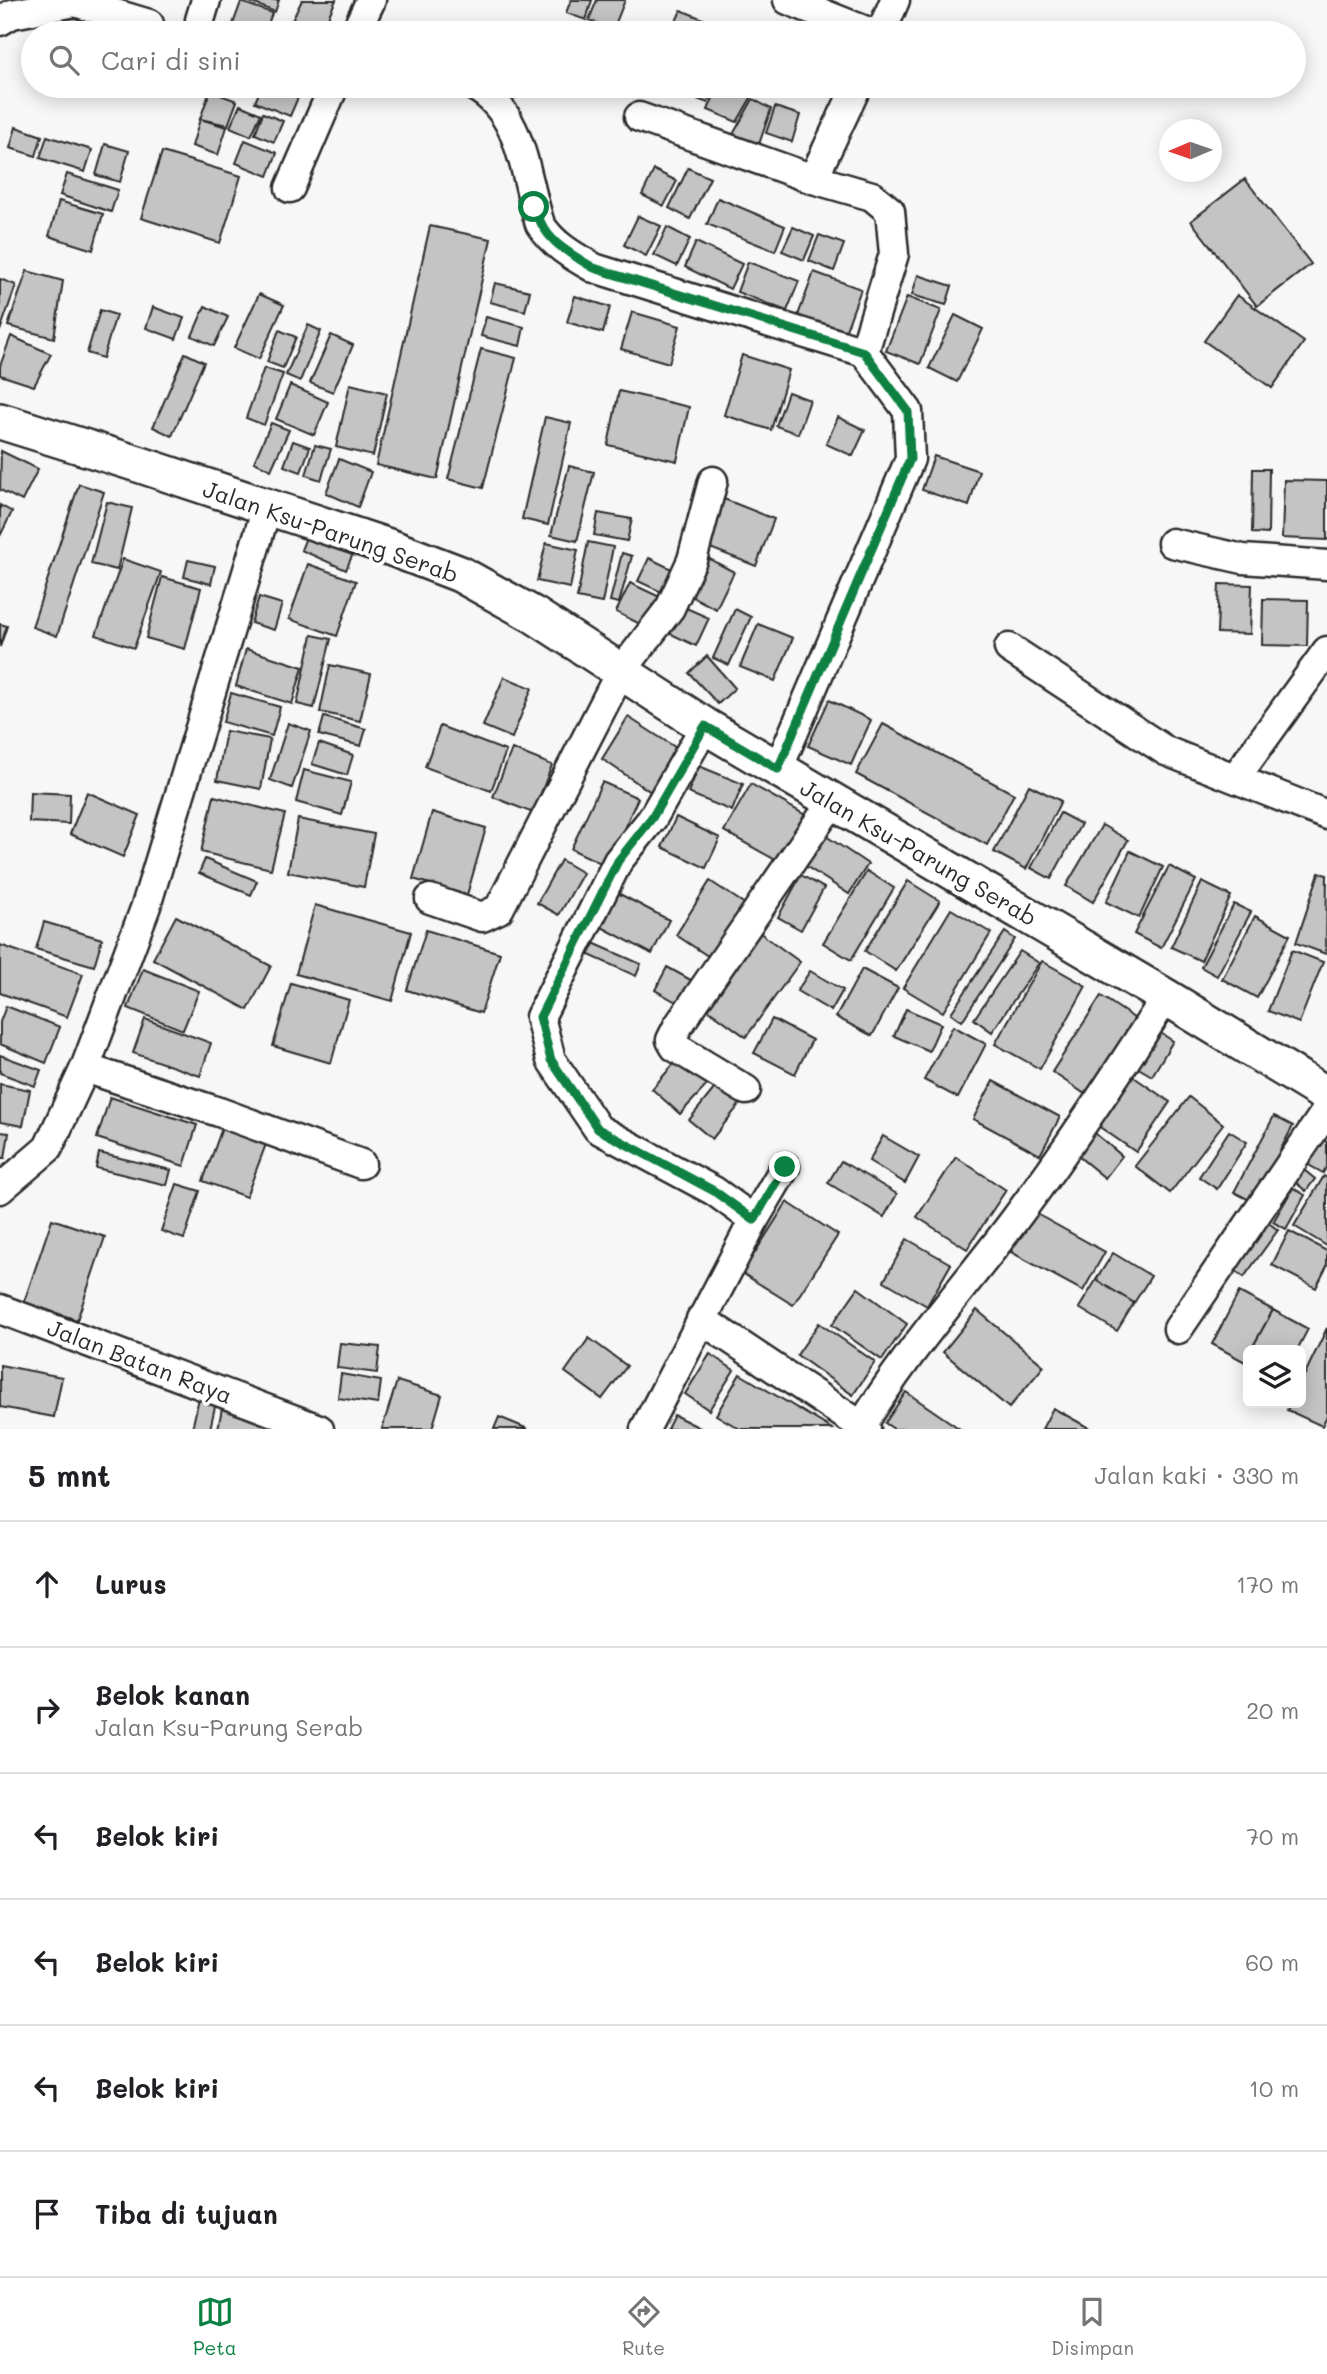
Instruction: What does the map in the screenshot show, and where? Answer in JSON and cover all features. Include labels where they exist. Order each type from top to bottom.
[{"type":"street","points":[[361,21],[371,0]]},
{"type":"street","points":[[788,0],[841,21]]},
{"type":"street","points":[[886,21],[895,0]]},
{"type":"street","points":[[0,21],[12,14],[75,2],[139,21]]},
{"type":"street","points":[[290,188],[329,98]]},
{"type":"street","points":[[493,98],[510,120],[540,224],[548,237],[570,254],[594,268],[864,352],[908,411],[910,459],[778,769]]},
{"type":"street","points":[[813,179],[851,98]]},
{"type":"street","points":[[639,117],[813,179],[872,196],[890,211],[894,254],[864,352]]},
{"type":"street","name":"Jalan Ksu-Parung Serab","points":[[0,421],[392,548],[460,574],[534,615],[705,726],[1166,997],[1327,1095]]},
{"type":"street","points":[[430,899],[482,917],[499,909],[620,673],[670,608],[692,560],[713,481]]},
{"type":"street","points":[[0,1189],[48,1148],[85,1068],[146,906],[267,507]]},
{"type":"street","points":[[1172,543],[1243,559],[1327,565]]},
{"type":"street","points":[[1009,648],[1166,751],[1327,815]]},
{"type":"street","points":[[1236,777],[1327,651]]},
{"type":"street","points":[[705,726],[652,818],[618,861],[540,1017],[551,1060],[598,1129],[714,1191],[754,1220]]},
{"type":"street","points":[[746,1090],[675,1047],[671,1040],[833,801]]},
{"type":"street","points":[[701,1319],[862,1428],[910,1355],[1015,1219],[1104,1095],[1166,997]]},
{"type":"street","points":[[85,1068],[219,1112],[361,1164]]},
{"type":"street","points":[[1178,1329],[1327,1110]]},
{"type":"street","points":[[645,1429],[701,1319],[785,1167]]},
{"type":"street","name":"Jalan Batan Raya","points":[[0,1309],[319,1429]]},
{"type":"building","points":[[245,0],[279,0],[275,12]]},
{"type":"building","points":[[302,0],[336,0],[326,21],[292,21]]},
{"type":"building","points":[[571,0],[592,0],[586,20],[566,13]]},
{"type":"building","points":[[597,0],[625,0],[617,21],[589,20]]},
{"type":"building","points":[[241,2],[272,13],[269,21],[234,21]]},
{"type":"building","points":[[67,7],[101,21],[61,21]]},
{"type":"building","points":[[681,10],[708,21],[676,21]]},
{"type":"building","points":[[208,98],[229,98],[237,101],[228,125],[200,119]]},
{"type":"building","points":[[257,98],[298,98],[290,116],[255,102]]},
{"type":"building","points":[[694,98],[710,98],[708,103]]},
{"type":"building","points":[[713,98],[751,98],[737,122],[708,110]]},
{"type":"building","points":[[753,99],[771,109],[756,153],[731,138]]},
{"type":"building","points":[[240,105],[261,114],[251,136],[230,127]]},
{"type":"building","points":[[775,107],[800,115],[792,142],[766,133]]},
{"type":"building","points":[[263,113],[283,121],[274,142],[255,134]]},
{"type":"building","points":[[200,119],[227,127],[218,155],[192,146]]},
{"type":"building","points":[[16,127],[42,136],[36,156],[10,148]]},
{"type":"building","points":[[47,136],[92,150],[85,172],[40,158]]},
{"type":"building","points":[[245,140],[277,153],[268,176],[236,163]]},
{"type":"building","points":[[105,144],[129,151],[120,182],[96,175]]},
{"type":"building","points":[[162,152],[241,176],[220,243],[141,218]]},
{"type":"building","points":[[688,168],[710,178],[690,219],[669,208]]},
{"type":"building","points":[[654,170],[677,181],[664,206],[642,195]]},
{"type":"building","points":[[67,174],[118,190],[111,212],[60,195]]},
{"type":"building","points":[[1245,179],[1311,264],[1257,306],[1191,221]]},
{"type":"building","points":[[718,198],[785,226],[775,251],[707,224]]},
{"type":"building","points":[[59,201],[103,214],[93,250],[49,236]]},
{"type":"building","points":[[638,216],[661,226],[646,256],[624,245]]},
{"type":"building","points":[[430,226],[491,239],[437,479],[376,465]]},
{"type":"building","points":[[667,227],[690,239],[677,266],[654,255]]},
{"type":"building","points":[[793,227],[814,236],[804,260],[782,251]]},
{"type":"building","points":[[819,235],[844,244],[834,271],[809,261]]},
{"type":"building","points":[[696,242],[742,264],[730,289],[685,267]]},
{"type":"building","points":[[748,262],[799,281],[787,311],[737,292]]},
{"type":"building","points":[[27,271],[63,281],[54,338],[8,326]]},
{"type":"building","points":[[814,272],[861,289],[843,338],[796,321]]},
{"type":"building","points":[[918,275],[952,286],[946,305],[912,295]]},
{"type":"building","points":[[0,279],[16,285],[0,331]]},
{"type":"building","points":[[495,283],[530,291],[525,311],[490,302]]},
{"type":"building","points":[[259,294],[284,305],[259,359],[234,348]]},
{"type":"building","points":[[1237,295],[1304,342],[1272,388],[1204,341]]},
{"type":"building","points":[[575,296],[610,307],[603,333],[567,322]]},
{"type":"building","points":[[907,297],[941,310],[920,364],[886,351]]},
{"type":"building","points":[[205,306],[228,317],[214,346],[192,336]]},
{"type":"building","points":[[153,307],[184,318],[176,339],[146,328]]},
{"type":"building","points":[[100,310],[116,315],[103,358],[87,353]]},
{"type":"building","points":[[632,312],[680,326],[669,363],[621,349]]},
{"type":"building","points":[[955,315],[983,329],[957,382],[929,368]]},
{"type":"building","points":[[486,317],[524,327],[520,346],[481,336]]},
{"type":"building","points":[[308,325],[321,331],[300,381],[286,375]]},
{"type":"building","points":[[279,330],[296,337],[283,368],[267,362]]},
{"type":"building","points":[[331,335],[353,345],[333,392],[310,383]]},
{"type":"building","points":[[11,336],[51,354],[34,386],[0,375],[0,366]]},
{"type":"building","points":[[481,349],[516,358],[483,488],[448,479]]},
{"type":"building","points":[[185,353],[204,362],[172,436],[153,427]]},
{"type":"building","points":[[742,355],[789,370],[771,430],[724,415]]},
{"type":"building","points":[[264,368],[283,374],[264,425],[246,418]]},
{"type":"building","points":[[350,384],[387,393],[373,456],[336,447]]},
{"type":"building","points":[[290,385],[328,402],[314,435],[276,419]]},
{"type":"building","points":[[619,391],[689,407],[677,461],[608,445]]},
{"type":"building","points":[[788,392],[810,400],[798,434],[776,426]]},
{"type":"building","points":[[545,417],[571,423],[548,525],[522,519]]},
{"type":"building","points":[[838,417],[865,430],[853,456],[826,444]]},
{"type":"building","points":[[271,423],[289,430],[271,470],[254,462]]},
{"type":"building","points":[[293,441],[310,447],[301,472],[284,466]]},
{"type":"building","points":[[315,445],[331,449],[321,480],[306,475]]},
{"type":"building","points":[[1,451],[38,469],[22,501],[0,490]]},
{"type":"building","points":[[934,456],[979,471],[969,506],[922,490]]},
{"type":"building","points":[[339,459],[371,472],[358,507],[326,493]]},
{"type":"building","points":[[569,466],[594,472],[577,541],[551,535]]},
{"type":"building","points":[[1253,469],[1269,469],[1268,534],[1252,533]]},
{"type":"building","points":[[1284,480],[1327,481],[1327,540],[1282,538]]},
{"type":"building","points":[[79,484],[104,492],[57,636],[32,627]]},
{"type":"building","points":[[724,499],[774,519],[756,566],[705,546]]},
{"type":"building","points":[[107,502],[132,508],[117,570],[91,564]]},
{"type":"building","points":[[0,505],[12,512],[0,536]]},
{"type":"building","points":[[598,513],[632,519],[627,541],[594,535]]},
{"type":"building","points":[[309,530],[355,549],[346,570],[301,550]]},
{"type":"building","points":[[588,542],[613,547],[602,603],[577,598]]},
{"type":"building","points":[[546,543],[578,550],[570,588],[537,581]]},
{"type":"building","points":[[622,553],[632,556],[619,603],[610,601]]},
{"type":"building","points":[[704,556],[734,572],[716,609],[685,593]]},
{"type":"building","points":[[649,558],[682,574],[672,597],[638,581]]},
{"type":"building","points":[[123,559],[161,572],[134,648],[96,635]]},
{"type":"building","points":[[188,560],[215,566],[211,584],[184,577]]},
{"type":"building","points":[[308,564],[356,581],[337,636],[289,619]]},
{"type":"building","points":[[162,577],[201,588],[185,649],[146,638]]},
{"type":"building","points":[[630,583],[664,599],[650,629],[616,612]]},
{"type":"building","points":[[1219,584],[1252,585],[1250,634],[1217,633]]},
{"type":"building","points":[[259,597],[282,604],[274,630],[251,623]]},
{"type":"building","points":[[1263,599],[1308,600],[1307,646],[1262,645]]},
{"type":"building","points":[[677,604],[709,618],[696,646],[665,631]]},
{"type":"building","points":[[735,609],[751,617],[729,665],[713,658]]},
{"type":"building","points":[[0,624],[7,626],[0,647]]},
{"type":"building","points":[[758,624],[793,638],[775,681],[740,667]]},
{"type":"building","points":[[312,635],[331,639],[314,708],[297,704]]},
{"type":"building","points":[[246,649],[303,667],[292,704],[236,686]]},
{"type":"building","points":[[707,656],[735,688],[718,704],[689,673]]},
{"type":"building","points":[[330,665],[371,674],[360,721],[320,712]]},
{"type":"building","points":[[504,677],[532,688],[512,738],[483,726]]},
{"type":"building","points":[[231,693],[280,707],[272,736],[223,722]]},
{"type":"building","points":[[829,700],[871,720],[851,765],[808,746]]},
{"type":"building","points":[[324,717],[366,729],[361,746],[319,735]]},
{"type":"building","points":[[628,717],[681,751],[654,794],[602,759]]},
{"type":"building","points":[[288,723],[311,731],[292,788],[270,780]]},
{"type":"building","points":[[883,724],[1014,794],[987,845],[856,774]]},
{"type":"building","points":[[440,726],[506,751],[491,791],[425,767]]},
{"type":"building","points":[[226,731],[270,739],[261,789],[217,780]]},
{"type":"building","points":[[319,743],[353,755],[347,775],[312,764]]},
{"type":"building","points":[[512,749],[552,765],[533,813],[493,797]]},
{"type":"building","points":[[699,766],[743,784],[732,811],[688,793]]},
{"type":"building","points":[[304,770],[351,782],[342,815],[296,802]]},
{"type":"building","points":[[602,782],[638,798],[607,866],[571,849]]},
{"type":"building","points":[[751,784],[812,819],[786,866],[724,831]]},
{"type":"building","points":[[1029,785],[1061,801],[1026,869],[994,852]]},
{"type":"building","points":[[30,792],[70,794],[69,824],[29,822]]},
{"type":"building","points":[[87,792],[140,815],[123,857],[70,834]]},
{"type":"building","points":[[214,796],[285,814],[271,869],[201,852]]},
{"type":"building","points":[[432,812],[486,828],[467,895],[413,879]]},
{"type":"building","points":[[1060,813],[1081,824],[1051,879],[1031,868]]},
{"type":"building","points":[[676,817],[720,838],[706,868],[662,847]]},
{"type":"building","points":[[298,819],[374,834],[364,887],[288,872]]},
{"type":"building","points":[[1102,825],[1128,840],[1093,902],[1066,886]]},
{"type":"building","points":[[823,834],[868,864],[849,894],[804,865]]},
{"type":"building","points":[[1130,851],[1163,867],[1139,918],[1106,902]]},
{"type":"building","points":[[205,859],[257,881],[251,895],[199,873]]},
{"type":"building","points":[[561,860],[583,873],[559,915],[537,903]]},
{"type":"building","points":[[1169,866],[1196,880],[1161,948],[1134,934]]},
{"type":"building","points":[[867,871],[894,888],[851,960],[823,943]]},
{"type":"building","points":[[1319,873],[1327,875],[1326,954],[1296,943]]},
{"type":"building","points":[[801,875],[824,888],[801,930],[778,917]]},
{"type":"building","points":[[710,881],[751,908],[717,962],[676,935]]},
{"type":"building","points":[[908,881],[940,901],[896,971],[865,951]]},
{"type":"building","points":[[1202,882],[1231,896],[1201,961],[1171,947]]},
{"type":"building","points":[[614,891],[669,920],[652,954],[596,924]]},
{"type":"building","points":[[1234,904],[1251,912],[1217,976],[1201,967]]},
{"type":"building","points":[[315,905],[411,932],[392,1001],[296,974]]},
{"type":"building","points":[[951,909],[991,933],[943,1012],[903,988]]},
{"type":"building","points":[[176,916],[271,966],[248,1010],[153,959]]},
{"type":"building","points":[[1255,916],[1290,935],[1257,998],[1222,979]]},
{"type":"building","points":[[44,922],[102,939],[94,966],[36,949]]},
{"type":"building","points":[[426,930],[500,953],[481,1013],[407,990]]},
{"type":"building","points":[[756,930],[800,962],[746,1037],[702,1005]]},
{"type":"building","points":[[1005,932],[1015,939],[962,1021],[951,1013]]},
{"type":"building","points":[[584,939],[641,964],[636,976],[580,951]]},
{"type":"building","points":[[0,945],[83,974],[67,1017],[0,993]]},
{"type":"building","points":[[1292,950],[1323,962],[1299,1023],[1268,1011]]},
{"type":"building","points":[[1020,951],[1039,963],[992,1032],[974,1019]]},
{"type":"building","points":[[1042,961],[1086,986],[1040,1069],[995,1044]]},
{"type":"building","points":[[667,967],[698,984],[685,1007],[655,990]]},
{"type":"building","points":[[143,969],[199,991],[183,1030],[128,1008]]},
{"type":"building","points":[[862,969],[898,988],[872,1036],[836,1017]]},
{"type":"building","points":[[810,971],[843,990],[831,1011],[797,991]]},
{"type":"building","points":[[291,983],[349,1000],[331,1063],[273,1046]]},
{"type":"building","points":[[1101,996],[1140,1022],[1091,1098],[1052,1072]]},
{"type":"building","points":[[6,1006],[60,1027],[46,1063],[0,1044],[0,1022]]},
{"type":"building","points":[[906,1009],[941,1024],[929,1051],[894,1036]]},
{"type":"building","points":[[145,1019],[211,1043],[200,1076],[133,1053]]},
{"type":"building","points":[[772,1019],[812,1040],[795,1074],[754,1053]]},
{"type":"building","points":[[953,1026],[986,1044],[958,1098],[924,1080]]},
{"type":"building","points":[[1156,1030],[1173,1041],[1152,1076],[1135,1066]]},
{"type":"building","points":[[0,1055],[41,1070],[35,1086],[0,1073]]},
{"type":"building","points":[[678,1059],[707,1085],[680,1114],[652,1089]]},
{"type":"building","points":[[1128,1073],[1170,1102],[1136,1152],[1094,1123]]},
{"type":"building","points":[[993,1081],[1060,1117],[1040,1155],[973,1119]]},
{"type":"building","points":[[0,1084],[30,1090],[23,1126],[0,1122]]},
{"type":"building","points":[[718,1084],[741,1103],[712,1139],[689,1120]]},
{"type":"building","points":[[110,1097],[197,1125],[184,1166],[97,1138]]},
{"type":"building","points":[[1189,1097],[1223,1124],[1170,1193],[1135,1166]]},
{"type":"building","points":[[1274,1116],[1293,1126],[1253,1202],[1234,1192]]},
{"type":"building","points":[[222,1128],[266,1144],[246,1197],[203,1181]]},
{"type":"building","points":[[1090,1129],[1122,1156],[1105,1178],[1072,1151]]},
{"type":"building","points":[[1229,1131],[1247,1142],[1217,1189],[1199,1177]]},
{"type":"building","points":[[0,1132],[9,1133],[5,1158],[0,1158]]},
{"type":"building","points":[[883,1136],[919,1157],[905,1183],[869,1161]]},
{"type":"building","points":[[1320,1138],[1327,1142],[1327,1166],[1323,1173],[1307,1164]]},
{"type":"building","points":[[99,1153],[171,1170],[167,1185],[96,1168]]},
{"type":"building","points":[[956,1157],[1006,1190],[967,1249],[917,1217]]},
{"type":"building","points":[[841,1161],[897,1194],[884,1217],[828,1183]]},
{"type":"building","points":[[1304,1170],[1315,1179],[1306,1191],[1295,1182]]},
{"type":"building","points":[[1324,1176],[1327,1178],[1327,1246],[1294,1226]]},
{"type":"building","points":[[177,1184],[200,1191],[184,1239],[161,1231]]},
{"type":"building","points":[[1293,1188],[1305,1195],[1286,1229],[1273,1222]]},
{"type":"building","points":[[787,1202],[838,1235],[793,1305],[742,1273]]},
{"type":"building","points":[[1033,1212],[1105,1252],[1083,1291],[1011,1252]]},
{"type":"building","points":[[1262,1218],[1278,1230],[1244,1277],[1228,1265]]},
{"type":"building","points":[[52,1219],[105,1237],[77,1320],[24,1302]]},
{"type":"building","points":[[1289,1231],[1327,1251],[1327,1266],[1316,1288],[1272,1265]]},
{"type":"building","points":[[907,1239],[951,1264],[927,1306],[884,1281]]},
{"type":"building","points":[[1113,1253],[1151,1276],[1134,1303],[1096,1280]]},
{"type":"building","points":[[1096,1280],[1134,1303],[1117,1331],[1079,1308]]},
{"type":"building","points":[[858,1288],[907,1324],[882,1360],[832,1325]]},
{"type":"building","points":[[1239,1292],[1273,1310],[1254,1345],[1243,1345],[1243,1361],[1212,1344]]},
{"type":"building","points":[[977,1310],[1044,1366],[1009,1408],[943,1352]]},
{"type":"building","points":[[1273,1310],[1308,1329],[1300,1345],[1254,1345]]},
{"type":"building","points":[[819,1323],[875,1362],[853,1395],[797,1355]]},
{"type":"building","points":[[1327,1328],[1327,1416],[1322,1426],[1287,1410],[1306,1408],[1306,1372]]},
{"type":"building","points":[[589,1338],[627,1366],[602,1399],[565,1372]]},
{"type":"building","points":[[340,1343],[380,1347],[377,1373],[337,1368]]},
{"type":"building","points":[[710,1354],[734,1370],[709,1410],[685,1394]]},
{"type":"building","points":[[0,1365],[62,1377],[54,1417],[0,1407]]},
{"type":"building","points":[[341,1374],[381,1381],[378,1404],[338,1398]]},
{"type":"building","points":[[740,1374],[832,1429],[740,1429],[716,1415]]},
{"type":"building","points":[[397,1381],[442,1395],[432,1429],[382,1429]]},
{"type":"building","points":[[906,1392],[960,1429],[894,1429],[885,1423]]},
{"type":"building","points":[[199,1398],[216,1402],[210,1429],[192,1429]]},
{"type":"building","points":[[222,1408],[276,1420],[274,1429],[218,1429]]},
{"type":"building","points":[[1053,1408],[1091,1429],[1042,1429]]},
{"type":"building","points":[[674,1415],[702,1429],[667,1429]]},
{"type":"building","points":[[499,1417],[528,1429],[494,1429]]},
{"type":"route","points":[[534,207],[548,237],[594,268],[864,352],[908,411],[910,459],[778,769],[705,726],[652,818],[618,861],[540,1017],[551,1060],[598,1129],[714,1191],[754,1220],[785,1167]]}]
